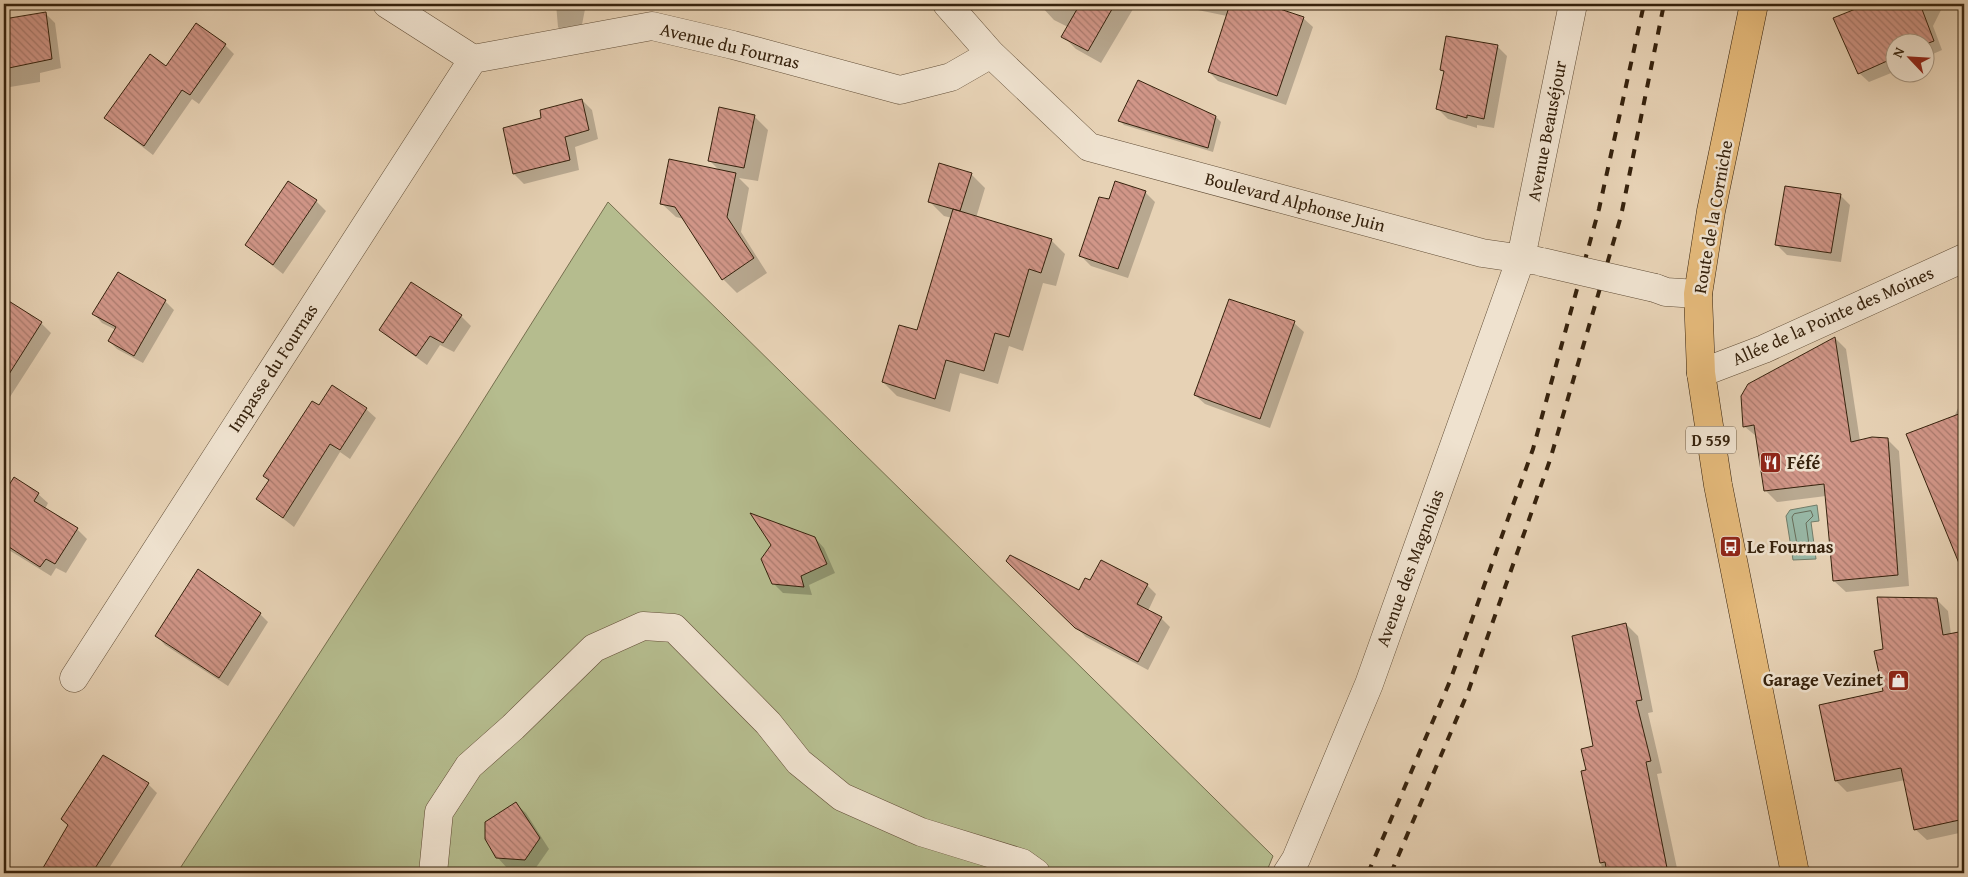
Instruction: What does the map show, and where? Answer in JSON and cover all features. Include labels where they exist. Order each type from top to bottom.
[{"type":"main road","name":"Route de la Corniche","points":[[1754,4],[1711,210],[1698,294],[1701,373],[1718,485],[1795,873]]},
{"type":"street","points":[[387,4],[473,59]]},
{"type":"street","name":"Boulevard Alphonse Juin","points":[[947,4],[991,54],[1090,147],[1482,253],[1531,260],[1666,292],[1698,294]]},
{"type":"street","name":"Avenue Beauséjour","points":[[1531,260],[1573,4]]},
{"type":"street","name":"Avenue du Fournas","points":[[473,59],[652,26],[733,45],[900,90],[951,77],[991,54]]},
{"type":"street","name":"Impasse du Fournas","points":[[74,678],[473,59]]},
{"type":"street","name":"Allée de la Pointe des Moines","points":[[1701,373],[1764,348],[1964,258]]},
{"type":"street","name":"Avenue des Magnolias","points":[[1287,873],[1296,860],[1369,684],[1531,260]]},
{"type":"street","points":[[432,873],[439,812],[469,766],[513,727],[594,648],[644,626],[674,628],[768,723],[799,762],[842,797],[921,832],[1022,863],[1036,873]]},
{"type":"shaded area","points":[[608,202],[1273,856],[1266,873],[177,873],[460,437]]},
{"type":"water","points":[[1817,505],[1819,521],[1811,522],[1816,559],[1793,560],[1786,516],[1790,510]]},
{"type":"building","points":[[1080,4],[1115,4],[1088,51],[1061,37]]},
{"type":"building","points":[[1230,4],[1265,4],[1304,17],[1277,96],[1208,72]]},
{"type":"building","points":[[1868,4],[1920,4],[1931,32],[1886,32],[1886,61],[1858,74],[1833,18]]},
{"type":"building","points":[[46,12],[52,59],[4,69],[4,19]]},
{"type":"building","points":[[196,23],[226,44],[190,95],[182,90],[144,146],[104,118],[150,54],[166,66]]},
{"type":"building","points":[[1446,36],[1498,45],[1484,119],[1467,115],[1467,118],[1436,109],[1444,71],[1440,70]]},
{"type":"building","points":[[1138,80],[1216,116],[1208,148],[1118,121]]},
{"type":"building","points":[[582,99],[589,130],[565,137],[570,160],[513,174],[503,128],[541,118],[540,110]]},
{"type":"building","points":[[719,107],[755,115],[744,168],[708,161]]},
{"type":"building","points":[[669,159],[736,173],[727,217],[754,258],[722,280],[675,207],[660,204]]},
{"type":"building","points":[[939,163],[972,173],[960,211],[928,202]]},
{"type":"building","points":[[288,181],[317,200],[273,265],[245,245]]},
{"type":"building","points":[[1115,181],[1146,191],[1118,269],[1079,256],[1099,197],[1109,199]]},
{"type":"building","points":[[1785,186],[1841,194],[1831,253],[1775,245]]},
{"type":"building","points":[[953,209],[1052,239],[1041,273],[1029,269],[1009,337],[995,333],[984,371],[946,360],[935,399],[882,382],[899,325],[917,330]]},
{"type":"building","points":[[118,272],[166,300],[134,356],[108,341],[116,327],[92,314]]},
{"type":"building","points":[[411,282],[462,315],[443,343],[430,336],[416,356],[379,330]]},
{"type":"building","points":[[4,298],[42,322],[4,382]]},
{"type":"building","points":[[1229,299],[1295,321],[1260,419],[1194,395]]},
{"type":"building","points":[[1835,337],[1851,442],[1872,437],[1888,438],[1898,575],[1833,581],[1824,484],[1764,491],[1754,425],[1743,427],[1741,396],[1748,384]]},
{"type":"building","points":[[332,385],[367,408],[340,450],[330,444],[283,518],[256,499],[269,480],[263,476],[312,401],[319,405]]},
{"type":"building","points":[[1964,412],[1964,573],[1963,573],[1906,434]]},
{"type":"building","points":[[14,477],[39,493],[34,501],[78,528],[55,564],[46,559],[40,567],[9,547],[4,556],[4,482],[9,485]]},
{"type":"building","points":[[750,513],[815,537],[827,564],[801,576],[804,587],[772,584],[761,559],[771,545]]},
{"type":"building","points":[[1010,555],[1079,590],[1085,578],[1090,580],[1101,560],[1148,584],[1137,604],[1162,617],[1138,662],[1075,628],[1006,561]]},
{"type":"building","points":[[198,569],[261,613],[219,678],[155,636]]},
{"type":"building","points":[[1877,597],[1937,598],[1943,635],[1964,631],[1964,819],[1914,830],[1901,768],[1835,781],[1819,705],[1883,691],[1874,651],[1883,649]]},
{"type":"building","points":[[1626,623],[1642,700],[1636,701],[1651,761],[1646,762],[1668,873],[1607,873],[1605,862],[1600,863],[1581,771],[1586,770],[1581,749],[1593,746],[1572,636]]},
{"type":"building","points":[[103,755],[149,783],[92,873],[40,873],[68,825],[61,819]]},
{"type":"building","points":[[516,802],[540,838],[525,860],[496,858],[485,839],[485,822]]},
{"type":"railway","points":[[1368,873],[1450,681],[1533,449],[1599,209],[1644,4]]},
{"type":"railway","points":[[1391,873],[1468,692],[1550,460],[1621,216],[1664,4]]},
{"type":"place","name":"Féfé","points":[[1771,463]]},
{"type":"place","name":"Le Fournas","points":[[1731,547]]},
{"type":"place","name":"Garage Vezinet","points":[[1899,680]]}]
